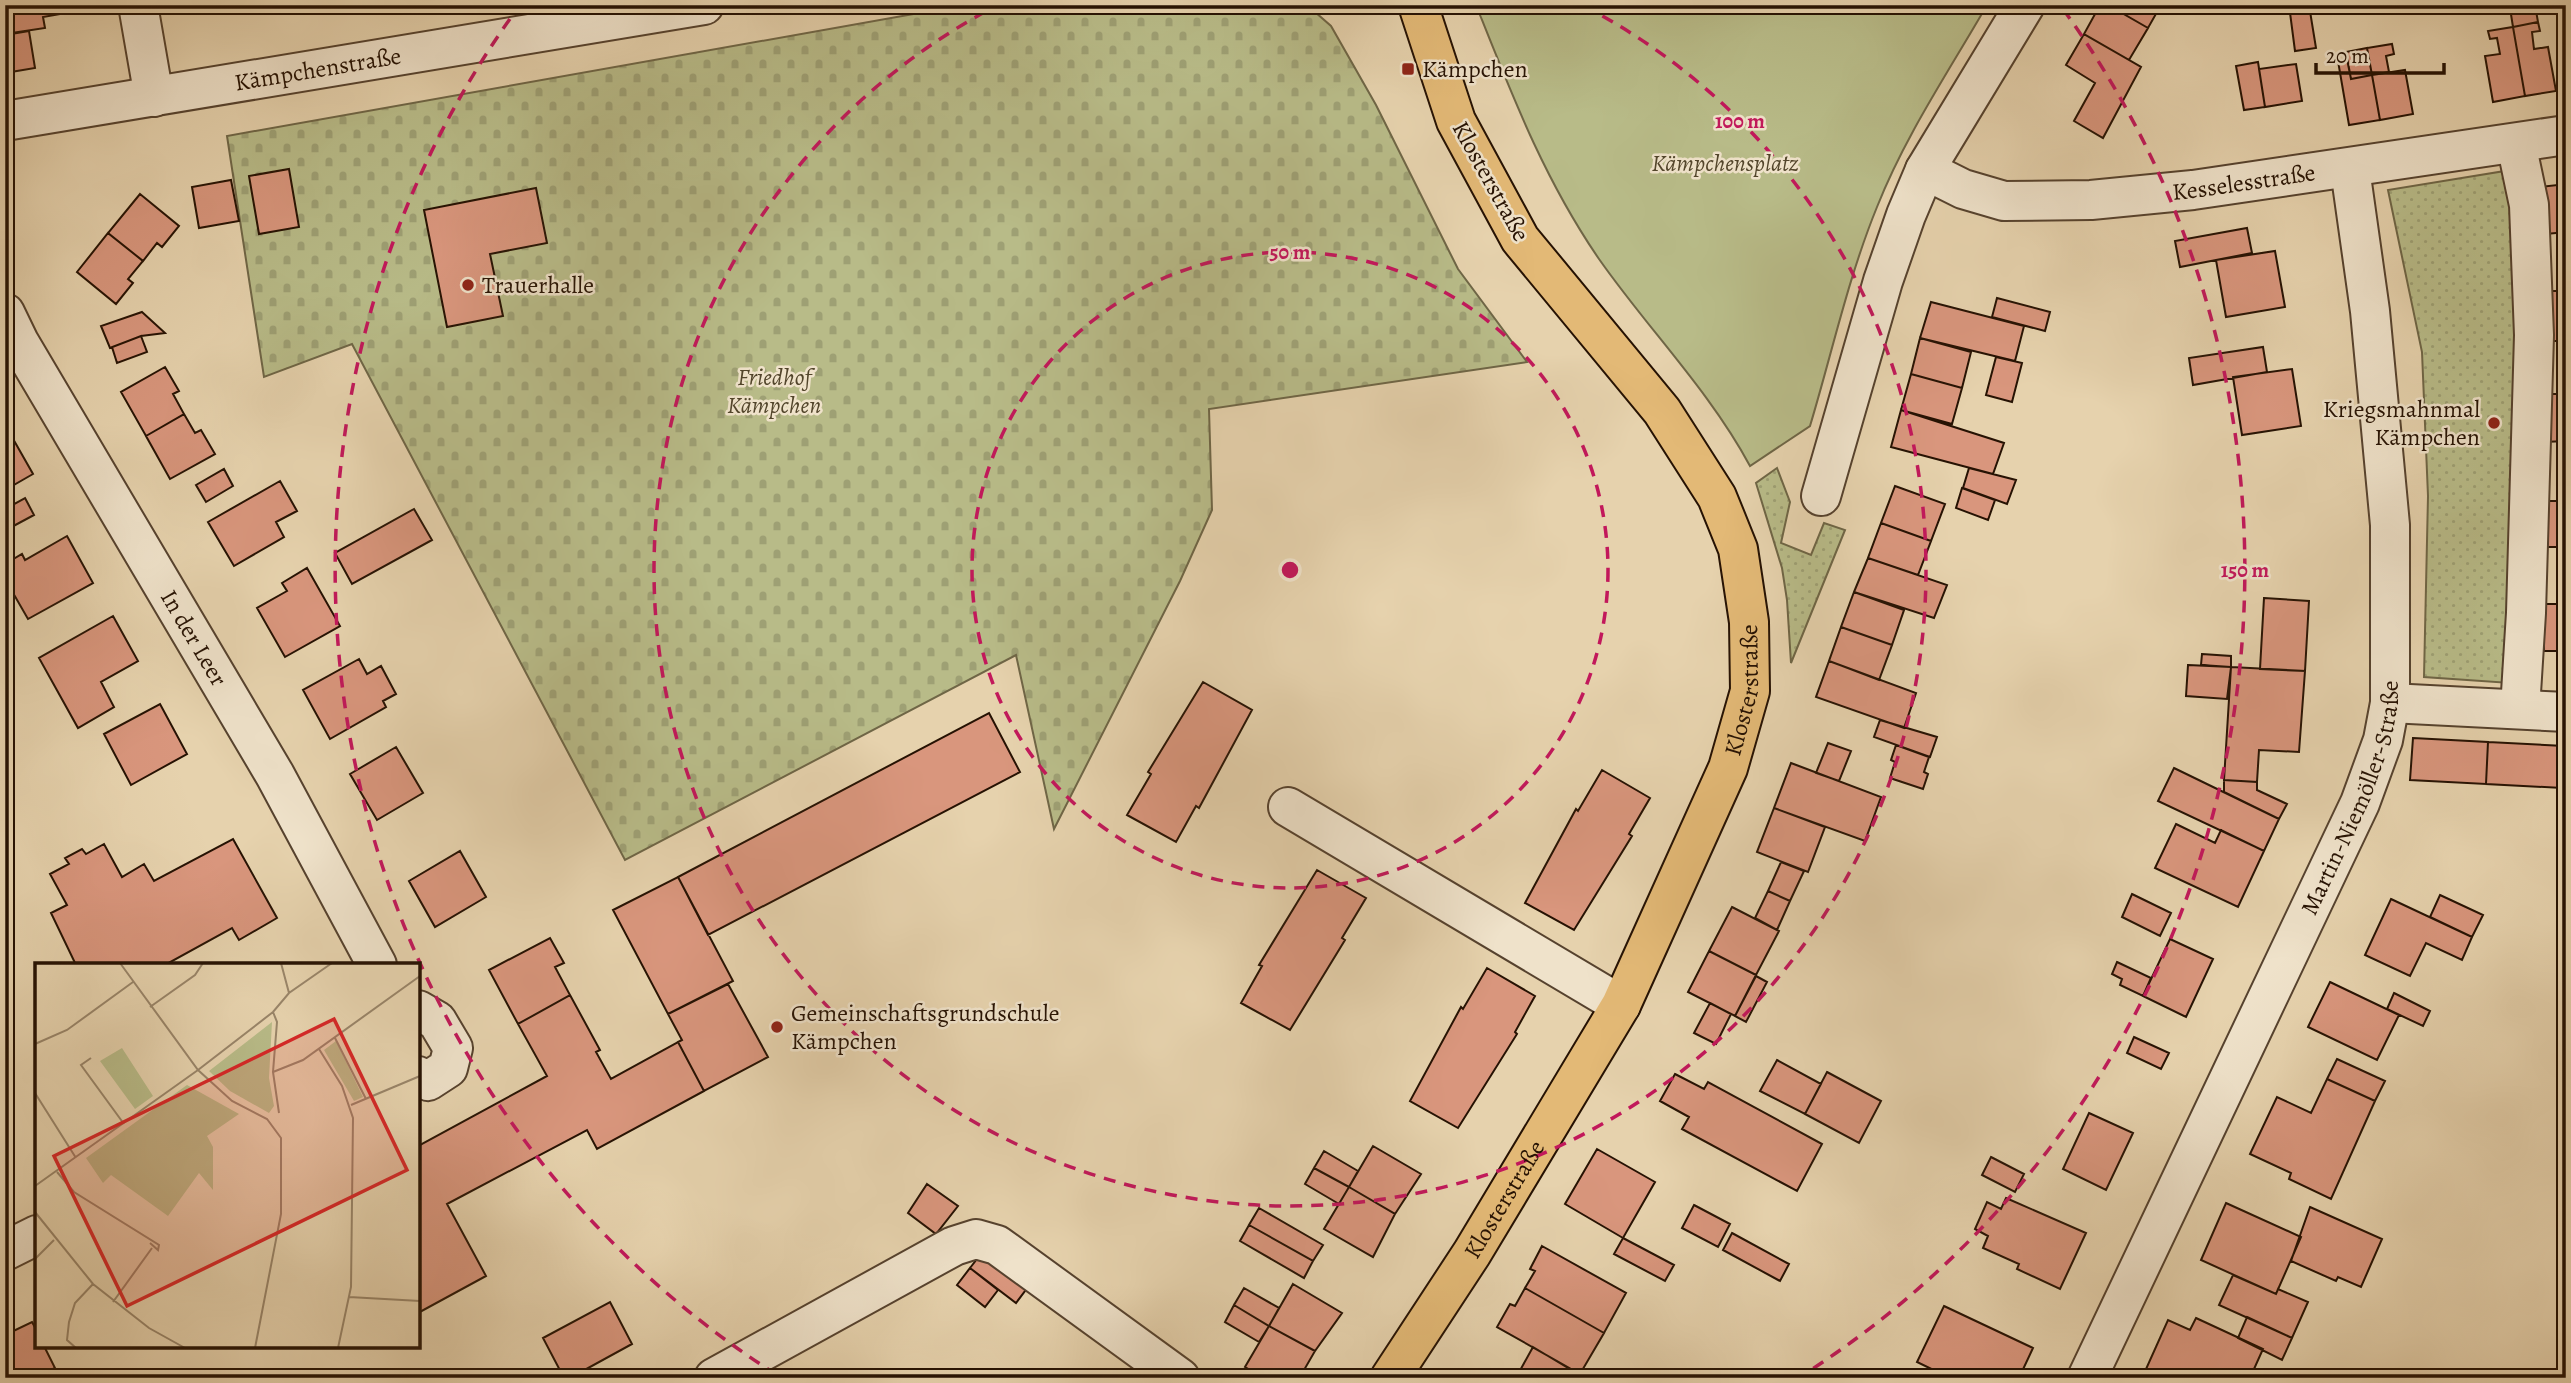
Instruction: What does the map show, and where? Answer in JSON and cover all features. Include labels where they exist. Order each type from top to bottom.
[{"type":"main road","name":"Klosterstraße","points":[[1390,1378],[1472,1253],[1621,1005],[1728,768],[1750,691],[1749,622],[1738,550],[1717,497],[1662,411],[1520,239],[1456,121],[1418,5]]},
{"type":"street","points":[[138,5],[154,97]]},
{"type":"street","name":"Kämpchenstraße","points":[[5,121],[629,12],[704,5]]},
{"type":"street","points":[[1821,496],[1883,281],[1925,170],[2025,5]]},
{"type":"street","name":"Kesselesstraße","points":[[1925,170],[1963,189],[2004,201],[2091,200],[2193,190],[2350,169],[2566,135]]},
{"type":"street","points":[[2516,143],[2529,205],[2534,335],[2526,613],[2520,709]]},
{"type":"street","name":"Martin-Niemöller-Straße","points":[[2087,1378],[2360,803],[2383,740],[2390,703],[2390,526],[2370,311],[2350,169]]},
{"type":"street","name":"In der Leer","points":[[5,313],[19,342],[275,775],[376,963]]},
{"type":"street","points":[[2390,703],[2566,712]]},
{"type":"street","points":[[1288,807],[1621,1005]]},
{"type":"street","points":[[420,1011],[437,1021],[453,1048],[448,1068],[428,1081],[420,1077]]},
{"type":"street","points":[[5,1251],[35,1236]]},
{"type":"street","points":[[714,1378],[954,1246],[976,1239],[997,1245],[1180,1378]]},
{"type":"green space","name":"Friedhof Kämpchen","points":[[964,5],[1307,5],[1331,26],[1376,105],[1458,269],[1527,362],[1209,409],[1212,510],[1180,581],[1054,829],[1016,655],[625,860],[352,344],[264,377],[227,136]]},
{"type":"green space","name":"Kämpchensplatz","points":[[1476,5],[1987,5],[1914,129],[1877,207],[1849,288],[1810,426],[1750,466],[1716,411],[1618,285],[1579,229],[1530,136]]},
{"type":"green space","points":[[2511,170],[2521,256],[2510,683],[2424,677],[2428,496],[2422,352],[2388,190]]},
{"type":"green space","points":[[1777,468],[1790,502],[1781,543],[1811,555],[1824,523],[1845,530],[1791,663],[1782,568],[1756,483]]},
{"type":"building","points":[[5,5],[64,5],[66,13],[43,17],[45,28],[5,34]]},
{"type":"building","points":[[2100,5],[2108,5],[2148,28],[2129,60],[2084,34]]},
{"type":"building","points":[[2108,5],[2161,5],[2148,28]]},
{"type":"building","points":[[2289,5],[2309,5],[2316,48],[2295,51]]},
{"type":"building","points":[[2535,5],[2538,22],[2513,27],[2510,8]]},
{"type":"building","points":[[2558,5],[2566,5],[2566,46],[2565,46]]},
{"type":"building","points":[[2538,22],[2540,31],[2532,32],[2534,49],[2548,47],[2556,91],[2525,96],[2513,27]]},
{"type":"building","points":[[2513,27],[2525,96],[2493,102],[2485,56],[2500,54],[2497,38],[2490,39],[2488,31]]},
{"type":"building","points":[[29,31],[35,68],[5,73],[5,35]]},
{"type":"building","points":[[2084,34],[2141,67],[2103,138],[2074,121],[2095,83],[2066,65]]},
{"type":"building","points":[[2392,44],[2394,54],[2386,56],[2389,72],[2372,75],[2367,48]]},
{"type":"building","points":[[2367,48],[2372,75],[2351,79],[2346,52]]},
{"type":"building","points":[[2347,59],[2351,79],[2372,75],[2380,120],[2349,125],[2338,61]]},
{"type":"building","points":[[2258,62],[2265,107],[2244,110],[2236,66]]},
{"type":"building","points":[[2296,64],[2302,101],[2265,107],[2259,69]]},
{"type":"building","points":[[2405,70],[2413,114],[2380,120],[2372,75]]},
{"type":"building","points":[[289,169],[299,227],[259,234],[249,176]]},
{"type":"building","points":[[231,180],[239,221],[199,228],[192,187]]},
{"type":"building","points":[[2566,184],[2566,232],[2546,234],[2539,187]]},
{"type":"building","name":"Trauerhalle","points":[[536,188],[547,243],[490,254],[503,316],[447,327],[424,210]]},
{"type":"building","points":[[140,194],[179,226],[162,247],[157,243],[143,261],[108,233]]},
{"type":"building","points":[[2247,228],[2252,253],[2180,267],[2175,241]]},
{"type":"building","points":[[108,233],[143,261],[128,279],[133,283],[116,304],[77,272]]},
{"type":"building","points":[[2275,251],[2285,307],[2226,317],[2216,260]]},
{"type":"building","points":[[2544,291],[2566,291],[2566,350],[2560,350],[2560,341],[2543,341]]},
{"type":"building","points":[[1997,298],[2050,312],[2045,331],[1992,317]]},
{"type":"building","points":[[1931,302],[2024,326],[2015,361],[1920,338]]},
{"type":"building","points":[[142,312],[165,333],[141,336],[110,348],[101,326]]},
{"type":"building","points":[[141,336],[147,352],[117,363],[112,347]]},
{"type":"building","points":[[1920,338],[1971,352],[1962,388],[1911,374]]},
{"type":"building","points":[[2263,347],[2267,372],[2193,385],[2189,358]]},
{"type":"building","points":[[1996,357],[2022,363],[2012,402],[1986,395]]},
{"type":"building","points":[[165,367],[179,391],[173,394],[184,414],[146,436],[121,392]]},
{"type":"building","points":[[2292,369],[2301,426],[2242,435],[2233,377]]},
{"type":"building","points":[[1911,374],[1962,388],[1952,424],[1901,410]]},
{"type":"building","points":[[2544,394],[2566,394],[2566,441],[2544,442]]},
{"type":"building","points":[[1901,410],[2004,443],[1993,474],[1891,447]]},
{"type":"building","points":[[184,414],[195,433],[201,430],[215,454],[170,479],[146,436]]},
{"type":"building","points":[[8,430],[33,474],[5,490],[5,432]]},
{"type":"building","points":[[1969,468],[2016,480],[2007,504],[1963,488]]},
{"type":"building","points":[[224,469],[233,486],[206,502],[196,485]]},
{"type":"building","points":[[280,481],[297,511],[276,522],[284,537],[234,566],[208,522]]},
{"type":"building","points":[[1895,486],[1945,504],[1931,541],[1881,523]]},
{"type":"building","points":[[1962,488],[1995,500],[1988,520],[1956,508]]},
{"type":"building","points":[[25,498],[34,515],[6,530],[5,509]]},
{"type":"building","points":[[2544,501],[2566,501],[2566,547],[2544,547]]},
{"type":"building","points":[[414,509],[432,540],[352,584],[335,553]]},
{"type":"building","points":[[1881,523],[1931,541],[1918,575],[1868,558]]},
{"type":"building","points":[[67,536],[93,583],[28,619],[5,579],[5,564],[22,554],[25,560]]},
{"type":"building","points":[[1868,558],[1947,585],[1934,618],[1854,592]]},
{"type":"building","points":[[307,568],[340,626],[285,657],[257,608],[287,591],[282,583]]},
{"type":"building","points":[[1854,592],[1904,610],[1892,645],[1841,627]]},
{"type":"building","points":[[2264,598],[2309,601],[2305,671],[2260,669]]},
{"type":"building","points":[[2544,604],[2566,604],[2566,651],[2544,651]]},
{"type":"building","points":[[113,616],[138,661],[101,682],[114,707],[78,728],[39,658]]},
{"type":"building","points":[[1841,627],[1892,645],[1879,680],[1829,661]]},
{"type":"building","points":[[2202,654],[2231,656],[2231,667],[2201,665]]},
{"type":"building","points":[[359,659],[367,674],[381,666],[396,694],[383,701],[386,707],[330,739],[303,690]]},
{"type":"building","points":[[1829,661],[1916,693],[1904,728],[1816,697]]},
{"type":"building","points":[[2188,665],[2231,667],[2227,699],[2186,696]]},
{"type":"building","points":[[2231,667],[2305,671],[2299,752],[2259,750],[2257,782],[2224,780]]},
{"type":"building","points":[[1203,682],[1252,710],[1199,808],[1196,806],[1176,842],[1127,815],[1151,774],[1148,772]]},
{"type":"building","points":[[160,704],[187,754],[131,785],[104,734]]},
{"type":"building","points":[[989,713],[1020,772],[708,935],[678,877]]},
{"type":"building","points":[[1880,720],[1937,737],[1930,757],[1874,737]]},
{"type":"building","points":[[2413,738],[2488,742],[2486,784],[2410,780]]},
{"type":"building","points":[[2488,742],[2564,746],[2562,788],[2486,784]]},
{"type":"building","points":[[1828,743],[1851,751],[1839,781],[1816,773]]},
{"type":"building","points":[[1896,745],[1929,757],[1924,772],[1928,774],[1923,789],[1890,778],[1895,762],[1891,760]]},
{"type":"building","points":[[396,747],[423,793],[377,820],[350,774]]},
{"type":"building","points":[[1791,763],[1881,797],[1865,841],[1774,808]]},
{"type":"building","points":[[2174,768],[2279,819],[2264,851],[2158,801]]},
{"type":"building","points":[[1602,770],[1650,798],[1629,834],[1632,836],[1574,930],[1525,903],[1576,809],[1578,811]]},
{"type":"building","points":[[2224,780],[2257,782],[2257,790],[2287,804],[2279,819],[2224,792]]},
{"type":"building","points":[[1774,808],[1825,827],[1808,872],[1757,852]]},
{"type":"building","points":[[2176,824],[2215,843],[2221,830],[2264,851],[2238,907],[2155,868]]},
{"type":"building","points":[[233,839],[277,918],[239,940],[232,928],[169,963],[75,963],[51,913],[67,905],[50,874],[69,864],[65,858],[82,849],[86,854],[104,844],[122,877],[144,864],[154,881]]},
{"type":"building","points":[[460,851],[486,897],[435,927],[409,881]]},
{"type":"building","points":[[1781,862],[1804,871],[1790,901],[1768,891]]},
{"type":"building","points":[[1317,870],[1366,898],[1342,938],[1345,940],[1290,1030],[1241,1003],[1262,966],[1259,965]]},
{"type":"building","points":[[678,877],[733,981],[668,1014],[613,910]]},
{"type":"building","points":[[1768,891],[1790,901],[1777,930],[1755,918]]},
{"type":"building","points":[[2132,894],[2171,913],[2160,936],[2122,917]]},
{"type":"building","points":[[2440,895],[2483,915],[2472,937],[2430,917]]},
{"type":"building","points":[[2391,899],[2472,937],[2462,960],[2426,943],[2410,976],[2365,955]]},
{"type":"building","points":[[1732,907],[1779,931],[1756,975],[1709,951]]},
{"type":"building","points":[[550,938],[564,963],[555,967],[570,995],[518,1024],[489,970]]},
{"type":"building","points":[[2170,939],[2213,959],[2186,1017],[2143,996]]},
{"type":"building","points":[[1709,951],[1756,975],[1735,1016],[1688,992]]},
{"type":"building","points":[[2117,962],[2151,978],[2143,996],[2120,985],[2122,979],[2112,974]]},
{"type":"building","points":[[1487,968],[1535,996],[1515,1032],[1517,1034],[1458,1128],[1410,1101],[1461,1007],[1463,1009]]},
{"type":"building","points":[[1756,976],[1767,982],[1746,1022],[1735,1016]]},
{"type":"building","points":[[2330,982],[2399,1015],[2377,1060],[2308,1027]]},
{"type":"building","points":[[728,984],[768,1057],[704,1091],[678,1042],[682,1040],[668,1014]]},
{"type":"building","points":[[2394,993],[2430,1011],[2423,1026],[2387,1009]]},
{"type":"building","points":[[570,995],[600,1050],[596,1052],[611,1079],[678,1042],[704,1091],[597,1149],[587,1130],[447,1204],[486,1276],[420,1312],[420,1145],[547,1076],[518,1024]]},
{"type":"building","points":[[1710,1003],[1731,1014],[1716,1044],[1694,1033]]},
{"type":"building","points":[[2134,1037],[2169,1053],[2161,1069],[2127,1053]]},
{"type":"building","points":[[2337,1059],[2385,1081],[2375,1101],[2327,1079]]},
{"type":"building","points":[[1777,1060],[1821,1084],[1805,1114],[1760,1091]]},
{"type":"building","points":[[1827,1072],[1881,1101],[1859,1143],[1805,1114]]},
{"type":"building","points":[[1675,1074],[1704,1089],[1708,1082],[1822,1144],[1797,1191],[1682,1129],[1689,1117],[1660,1101]]},
{"type":"building","points":[[2327,1079],[2375,1101],[2331,1199],[2289,1179],[2291,1173],[2250,1154],[2277,1097],[2311,1113]]},
{"type":"building","points":[[2089,1113],[2133,1133],[2106,1190],[2063,1169]]},
{"type":"building","points":[[1373,1146],[1421,1174],[1395,1214],[1349,1187]]},
{"type":"building","points":[[1597,1149],[1655,1182],[1623,1238],[1565,1204]]},
{"type":"building","points":[[1324,1151],[1358,1171],[1349,1187],[1314,1168]]},
{"type":"building","points":[[1991,1157],[2024,1174],[2015,1192],[1982,1175]]},
{"type":"building","points":[[1314,1168],[1349,1187],[1339,1204],[1305,1184]]},
{"type":"building","points":[[927,1184],[958,1206],[936,1234],[908,1213]]},
{"type":"building","points":[[1349,1187],[1395,1214],[1373,1257],[1324,1229]]},
{"type":"building","points":[[2006,1198],[2086,1233],[2060,1289],[2017,1269],[2019,1264],[1983,1248],[1988,1236],[1975,1229],[1987,1202],[2001,1209]]},
{"type":"building","points":[[2226,1203],[2301,1237],[2276,1294],[2201,1260]]},
{"type":"building","points":[[1694,1205],[1730,1224],[1718,1247],[1682,1228]]},
{"type":"building","points":[[2310,1207],[2382,1239],[2361,1287],[2338,1277],[2336,1281],[2291,1261]]},
{"type":"building","points":[[1259,1208],[1323,1245],[1313,1261],[1249,1225]]},
{"type":"building","points":[[1249,1225],[1313,1261],[1304,1278],[1240,1241]]},
{"type":"building","points":[[1732,1233],[1789,1264],[1780,1281],[1723,1250]]},
{"type":"building","points":[[1623,1238],[1674,1265],[1665,1281],[1614,1254]]},
{"type":"building","points":[[1542,1246],[1626,1293],[1604,1333],[1525,1288],[1535,1271],[1530,1269]]},
{"type":"building","points":[[984,1250],[1031,1283],[1016,1303],[970,1268]]},
{"type":"building","points":[[970,1268],[998,1290],[985,1307],[957,1285]]},
{"type":"building","points":[[2233,1275],[2276,1294],[2278,1289],[2308,1302],[2292,1338],[2219,1305]]},
{"type":"building","points":[[1293,1284],[1342,1313],[1315,1351],[1269,1326]]},
{"type":"building","points":[[1244,1288],[1279,1308],[1269,1326],[1234,1305]]},
{"type":"building","points":[[1525,1288],[1604,1333],[1580,1374],[1497,1327],[1510,1304],[1515,1306]]},
{"type":"building","points":[[610,1302],[632,1344],[570,1378],[564,1378],[543,1338]]},
{"type":"building","points":[[1234,1305],[1269,1326],[1259,1342],[1225,1322]]},
{"type":"building","points":[[1944,1306],[2033,1348],[2019,1378],[1950,1378],[1917,1362]]},
{"type":"building","points":[[2247,1317],[2292,1338],[2282,1360],[2238,1338]]},
{"type":"building","points":[[2196,1318],[2263,1349],[2250,1378],[2142,1378],[2168,1320],[2190,1330]]},
{"type":"building","points":[[32,1322],[35,1327],[35,1348],[45,1348],[55,1368],[35,1378],[5,1378],[5,1335]]},
{"type":"building","points":[[1269,1326],[1315,1351],[1304,1370],[1308,1372],[1305,1378],[1264,1378],[1245,1367]]},
{"type":"building","points":[[1533,1347],[1568,1368],[1562,1378],[1525,1378],[1518,1374]]},
{"type":"place","name":"Kämpchen","points":[[1408,69]]},
{"type":"place","name":"Trauerhalle","points":[[468,285]]},
{"type":"place","name":"Kriegsmahnmal Kämpchen","points":[[2494,423]]},
{"type":"place","name":"Gemeinschaftsgrundschule Kämpchen","points":[[777,1027]]}]
